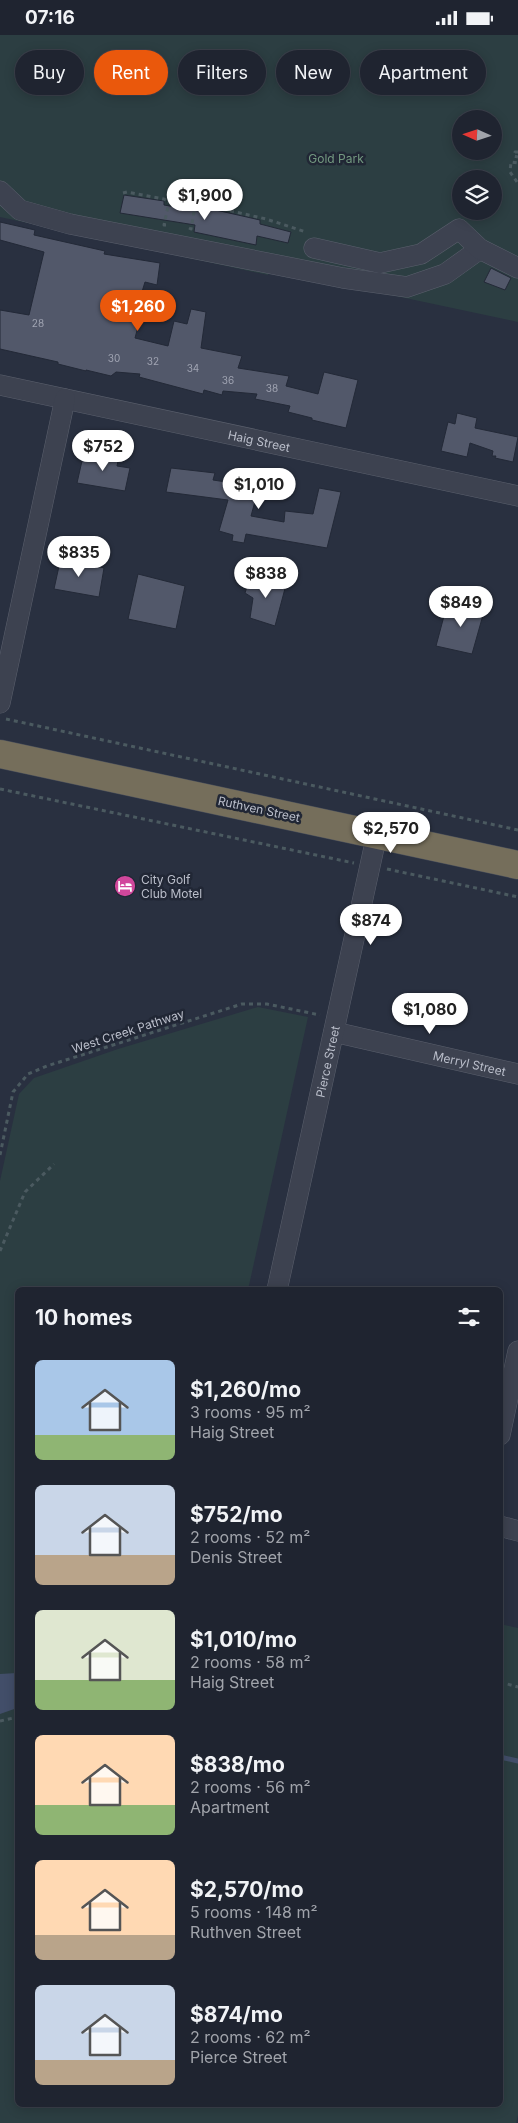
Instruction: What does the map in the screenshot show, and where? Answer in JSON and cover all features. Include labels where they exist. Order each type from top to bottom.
[{"type":"highway","name":"Ruthven Street","points":[[0,754],[518,865]]},
{"type":"street","points":[[0,191],[20,211],[70,224],[343,278],[407,287],[445,274],[480,249]]},
{"type":"street","points":[[314,248],[380,263],[421,254],[459,229],[480,249],[518,268]]},
{"type":"street","name":"Haig Street","points":[[0,385],[518,496]]},
{"type":"street","points":[[0,703],[65,399]]},
{"type":"street","name":"Pierce Street","points":[[278,1287],[334,1031],[361,864],[377,835]]},
{"type":"street","name":"Merryl Street","points":[[334,1031],[518,1073]]},
{"type":"street","points":[[503,1421],[518,1351]]},
{"type":"street","points":[[503,1528],[518,1531]]},
{"type":"path","points":[[518,153],[515,152],[514,156],[518,157]]},
{"type":"path","points":[[517,182],[510,172],[511,162],[518,163]]},
{"type":"path","points":[[123,193],[155,197],[169,202],[201,205],[266,219],[308,233],[314,248]]},
{"type":"path","points":[[169,202],[164,225],[173,226]]},
{"type":"path","points":[[182,227],[191,229],[196,206]]},
{"type":"path","points":[[0,718],[518,830]]},
{"type":"path","points":[[0,789],[518,897]]},
{"type":"path","name":"West Creek Pathway","points":[[0,1155],[13,1092],[28,1074],[47,1066],[242,1004],[267,1004],[320,1015]]},
{"type":"path","points":[[0,1251],[25,1192],[54,1164]]},
{"type":"path","points":[[503,1683],[518,1687]]},
{"type":"path","points":[[0,1721],[15,1718]]},
{"type":"green space","name":"Gold Park","points":[[0,35],[518,35],[518,322],[269,269],[268,275],[0,217]]},
{"type":"green space","points":[[258,1007],[308,1017],[249,1287],[15,1287],[15,2107],[503,2107],[503,1625],[518,1628],[518,2115],[516,2123],[0,2123],[0,1181],[19,1094],[34,1078],[118,1049]]},
{"type":"water","points":[[15,1673],[15,1709],[0,1714],[0,1674]]},
{"type":"building","points":[[124,195],[164,201],[164,205],[198,211],[198,206],[260,220],[260,224],[291,232],[288,243],[257,236],[256,245],[194,232],[195,225],[120,213]]},
{"type":"building","points":[[0,222],[35,230],[34,235],[105,251],[104,254],[160,263],[157,285],[145,282],[134,318],[140,319],[135,338],[168,346],[174,321],[187,324],[191,309],[206,312],[201,348],[242,356],[238,368],[289,376],[286,386],[318,394],[324,372],[358,380],[346,428],[288,412],[290,406],[255,399],[257,394],[223,391],[222,395],[204,390],[203,394],[139,377],[140,374],[116,372],[111,376],[0,349],[0,310],[29,315],[44,252],[0,240]]},
{"type":"building","points":[[491,268],[511,278],[505,290],[484,282]]},
{"type":"building","points":[[457,413],[477,418],[475,428],[518,437],[513,462],[495,458],[496,456],[492,456],[493,451],[470,443],[467,457],[441,451],[448,422],[455,424]]},
{"type":"building","points":[[84,452],[119,456],[117,466],[130,468],[125,491],[77,483]]},
{"type":"building","points":[[171,468],[215,473],[213,480],[259,487],[251,516],[284,522],[285,511],[313,514],[319,488],[341,492],[327,548],[246,534],[244,543],[232,541],[233,535],[219,531],[228,500],[166,492]]},
{"type":"building","points":[[61,557],[104,568],[99,597],[54,589]]},
{"type":"building","points":[[138,574],[185,586],[176,629],[128,619]]},
{"type":"building","points":[[250,577],[287,581],[275,626],[250,618],[253,598],[245,593]]},
{"type":"building","points":[[464,598],[479,600],[476,614],[483,615],[472,654],[436,646],[444,616],[451,617],[460,610]]},
{"type":"waterway","points":[[503,1758],[518,1761]]},
{"type":"place","name":"City Golf Club Motel","points":[[125,886]]}]
